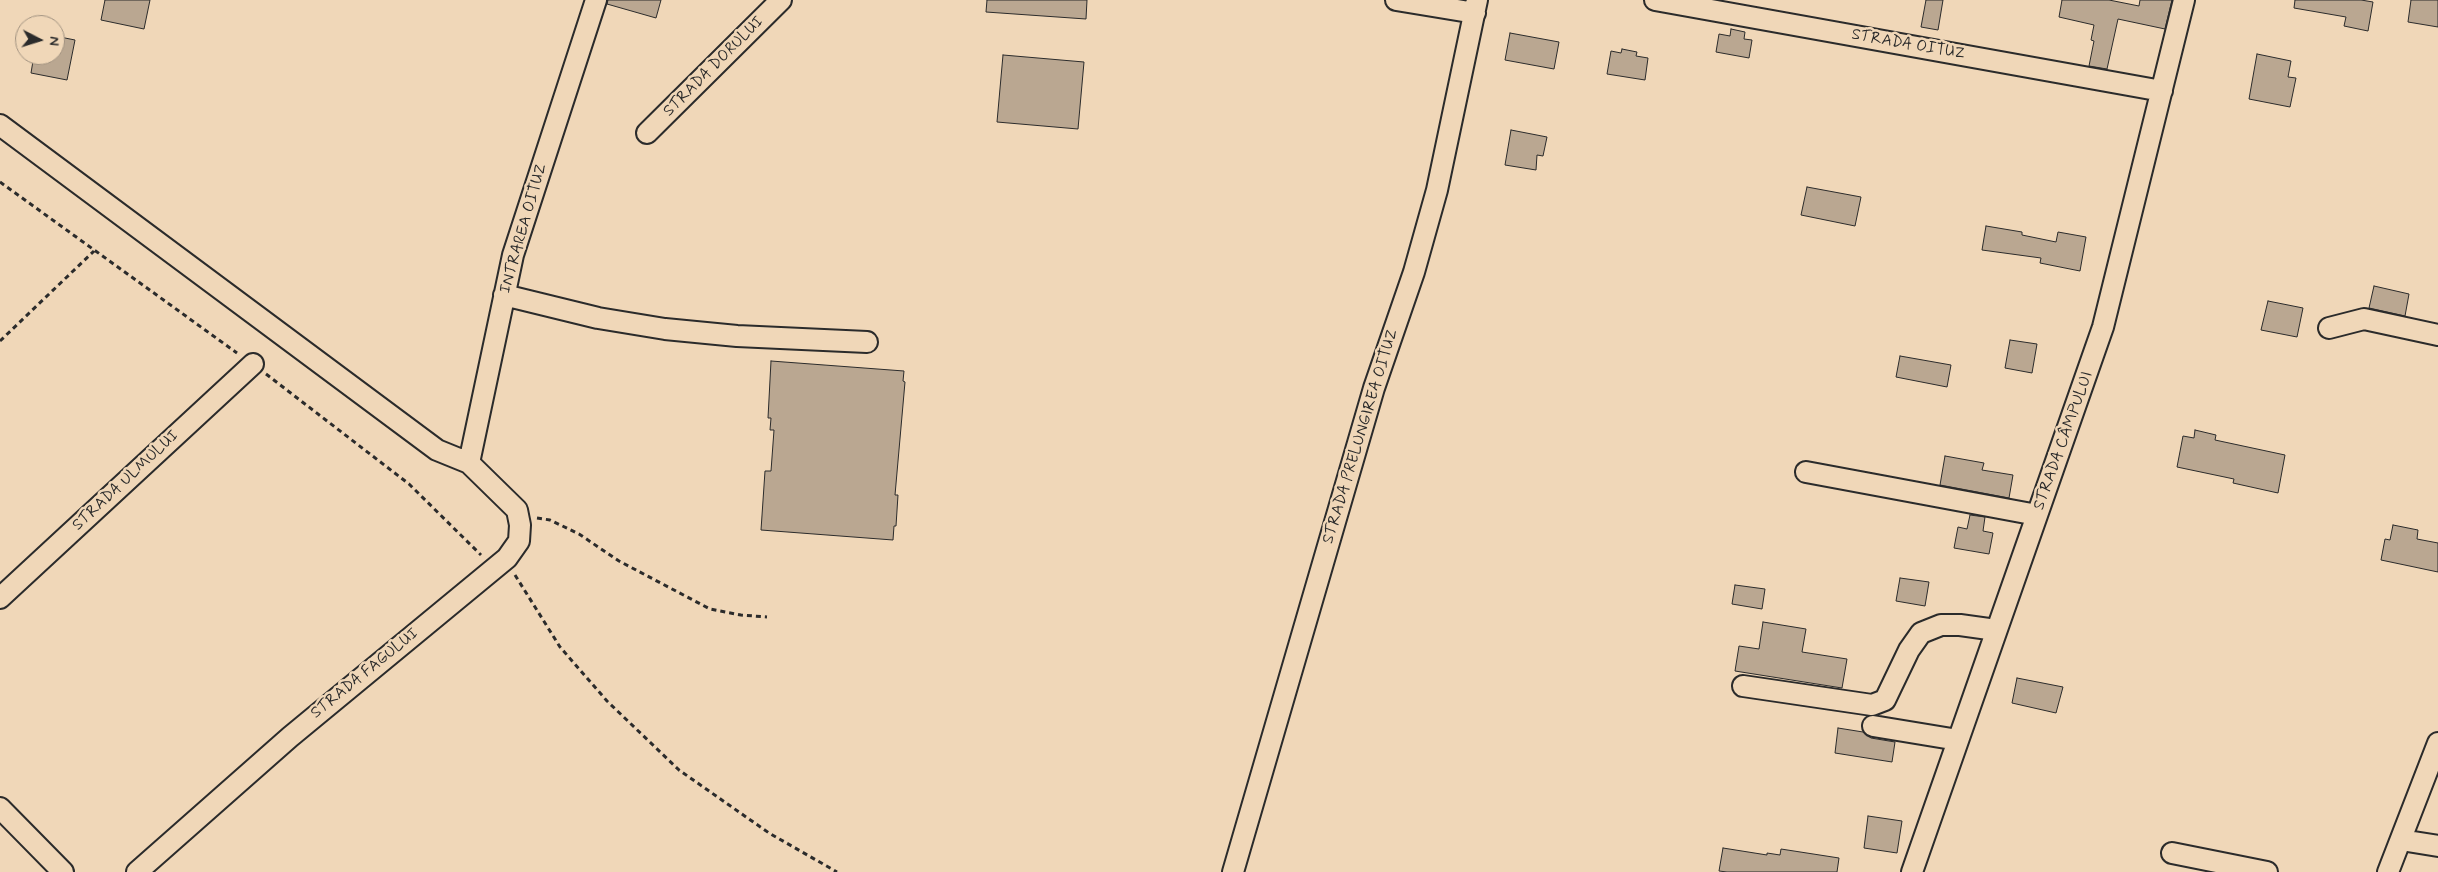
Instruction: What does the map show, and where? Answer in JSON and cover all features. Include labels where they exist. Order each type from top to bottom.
[{"type":"street","name":"INTRAREA OITUZ","points":[[469,463],[504,295],[524,217],[596,0]]},
{"type":"street","name":"STRADA DORULUI","points":[[647,133],[781,0]]},
{"type":"street","points":[[1396,0],[1476,6]]},
{"type":"street","name":"STRADA OITUZ","points":[[1654,0],[1702,4],[2162,91]]},
{"type":"street","name":"STRADA CÂMPULUI","points":[[1912,872],[2103,327],[2184,0]]},
{"type":"street","name":"STRADA PRELUNGIREA OITUZ","points":[[1233,872],[1374,388],[1417,262],[1443,163],[1476,6]]},
{"type":"street","points":[[0,125],[437,450],[469,463],[517,510],[520,525]]},
{"type":"street","points":[[504,295],[580,314],[665,329],[738,336],[867,342]]},
{"type":"street","points":[[2329,328],[2364,319],[2438,335]]},
{"type":"street","name":"STRADA ULMULUI","points":[[0,598],[252,364]]},
{"type":"street","points":[[1806,472],[2037,516]]},
{"type":"street","name":"STRADA FAGULUI","points":[[137,872],[290,737],[501,562],[519,541],[520,525]]},
{"type":"street","points":[[1743,686],[1872,705],[1885,700],[1909,650],[1921,633],[1941,625],[1960,625],[1996,630]]},
{"type":"street","points":[[1873,726],[1958,740]]},
{"type":"street","points":[[2388,872],[2438,743]]},
{"type":"street","points":[[0,808],[63,872]]},
{"type":"street","points":[[2401,840],[2438,846]]},
{"type":"street","points":[[2172,853],[2267,872]]},
{"type":"path","points":[[0,182],[94,252],[252,364],[409,484],[472,547],[501,562],[519,583],[560,647],[606,701],[679,770],[769,833],[836,872]]},
{"type":"path","points":[[0,341],[94,252]]},
{"type":"path","points":[[520,525],[536,518],[550,520],[579,534],[619,561],[710,609],[741,615],[767,617]]},
{"type":"building","points":[[105,0],[150,0],[144,29],[101,20]]},
{"type":"building","points":[[608,0],[661,0],[656,18],[607,4]]},
{"type":"building","points":[[987,0],[1087,0],[1086,19],[986,12]]},
{"type":"building","points":[[1926,0],[1943,0],[1938,30],[1921,27]]},
{"type":"building","points":[[2062,0],[2109,0],[2139,6],[2140,0],[2172,0],[2165,29],[2118,19],[2107,69],[2089,66],[2094,41],[2091,40],[2094,25],[2059,17]]},
{"type":"building","points":[[2295,0],[2361,0],[2373,2],[2368,31],[2344,26],[2346,17],[2294,8]]},
{"type":"building","points":[[2411,0],[2438,0],[2438,27],[2408,22]]},
{"type":"building","points":[[1731,29],[1745,32],[1744,39],[1752,40],[1749,58],[1716,52],[1719,34],[1730,36]]},
{"type":"building","points":[[1510,33],[1559,42],[1554,69],[1505,60]]},
{"type":"building","points":[[65,38],[75,40],[67,80],[31,73],[32,65],[65,65]]},
{"type":"building","points":[[1622,49],[1637,52],[1636,56],[1648,58],[1645,80],[1607,74],[1611,51],[1621,53]]},
{"type":"building","points":[[2257,54],[2291,61],[2288,77],[2296,78],[2290,107],[2249,99]]},
{"type":"building","points":[[1003,55],[1084,62],[1078,129],[997,122]]},
{"type":"building","points":[[1511,130],[1547,137],[1543,156],[1537,155],[1536,170],[1505,165]]},
{"type":"building","points":[[1807,187],[1861,197],[1855,226],[1801,215]]},
{"type":"building","points":[[1986,226],[2022,232],[2022,235],[2056,242],[2058,232],[2086,237],[2080,271],[2040,263],[2041,258],[1982,250]]},
{"type":"building","points":[[2374,286],[2409,294],[2405,316],[2369,308]]},
{"type":"building","points":[[2268,301],[2303,308],[2297,337],[2261,330]]},
{"type":"building","points":[[2010,340],[2037,344],[2032,373],[2005,368]]},
{"type":"building","points":[[1900,356],[1951,365],[1947,387],[1896,377]]},
{"type":"building","points":[[771,361],[904,371],[903,381],[905,382],[895,495],[898,495],[896,526],[894,526],[893,540],[761,530],[765,471],[771,471],[774,430],[770,430],[771,418],[768,418]]},
{"type":"building","points":[[2195,430],[2216,435],[2215,440],[2285,455],[2278,493],[2233,483],[2234,479],[2177,467],[2183,436],[2194,438]]},
{"type":"building","points":[[1945,456],[1984,463],[1982,470],[2013,475],[2009,498],[1940,485]]},
{"type":"building","points":[[1970,515],[1985,517],[1983,531],[1993,533],[1989,554],[1954,548],[1958,527],[1967,529]]},
{"type":"building","points":[[2393,525],[2418,530],[2417,539],[2438,543],[2438,572],[2381,560],[2385,539],[2390,540]]},
{"type":"building","points":[[1900,578],[1929,582],[1925,606],[1896,601]]},
{"type":"building","points":[[1735,585],[1765,589],[1762,609],[1732,604]]},
{"type":"building","points":[[1763,622],[1806,629],[1802,652],[1847,659],[1842,688],[1735,671],[1739,646],[1759,649]]},
{"type":"building","points":[[2017,678],[2063,687],[2056,713],[2012,703]]},
{"type":"building","points":[[1838,728],[1863,732],[1871,738],[1895,742],[1892,762],[1835,753]]},
{"type":"building","points":[[1868,816],[1902,821],[1897,853],[1864,848]]},
{"type":"building","points":[[1723,848],[1767,855],[1767,853],[1780,855],[1781,849],[1839,858],[1837,872],[1719,871]]}]
